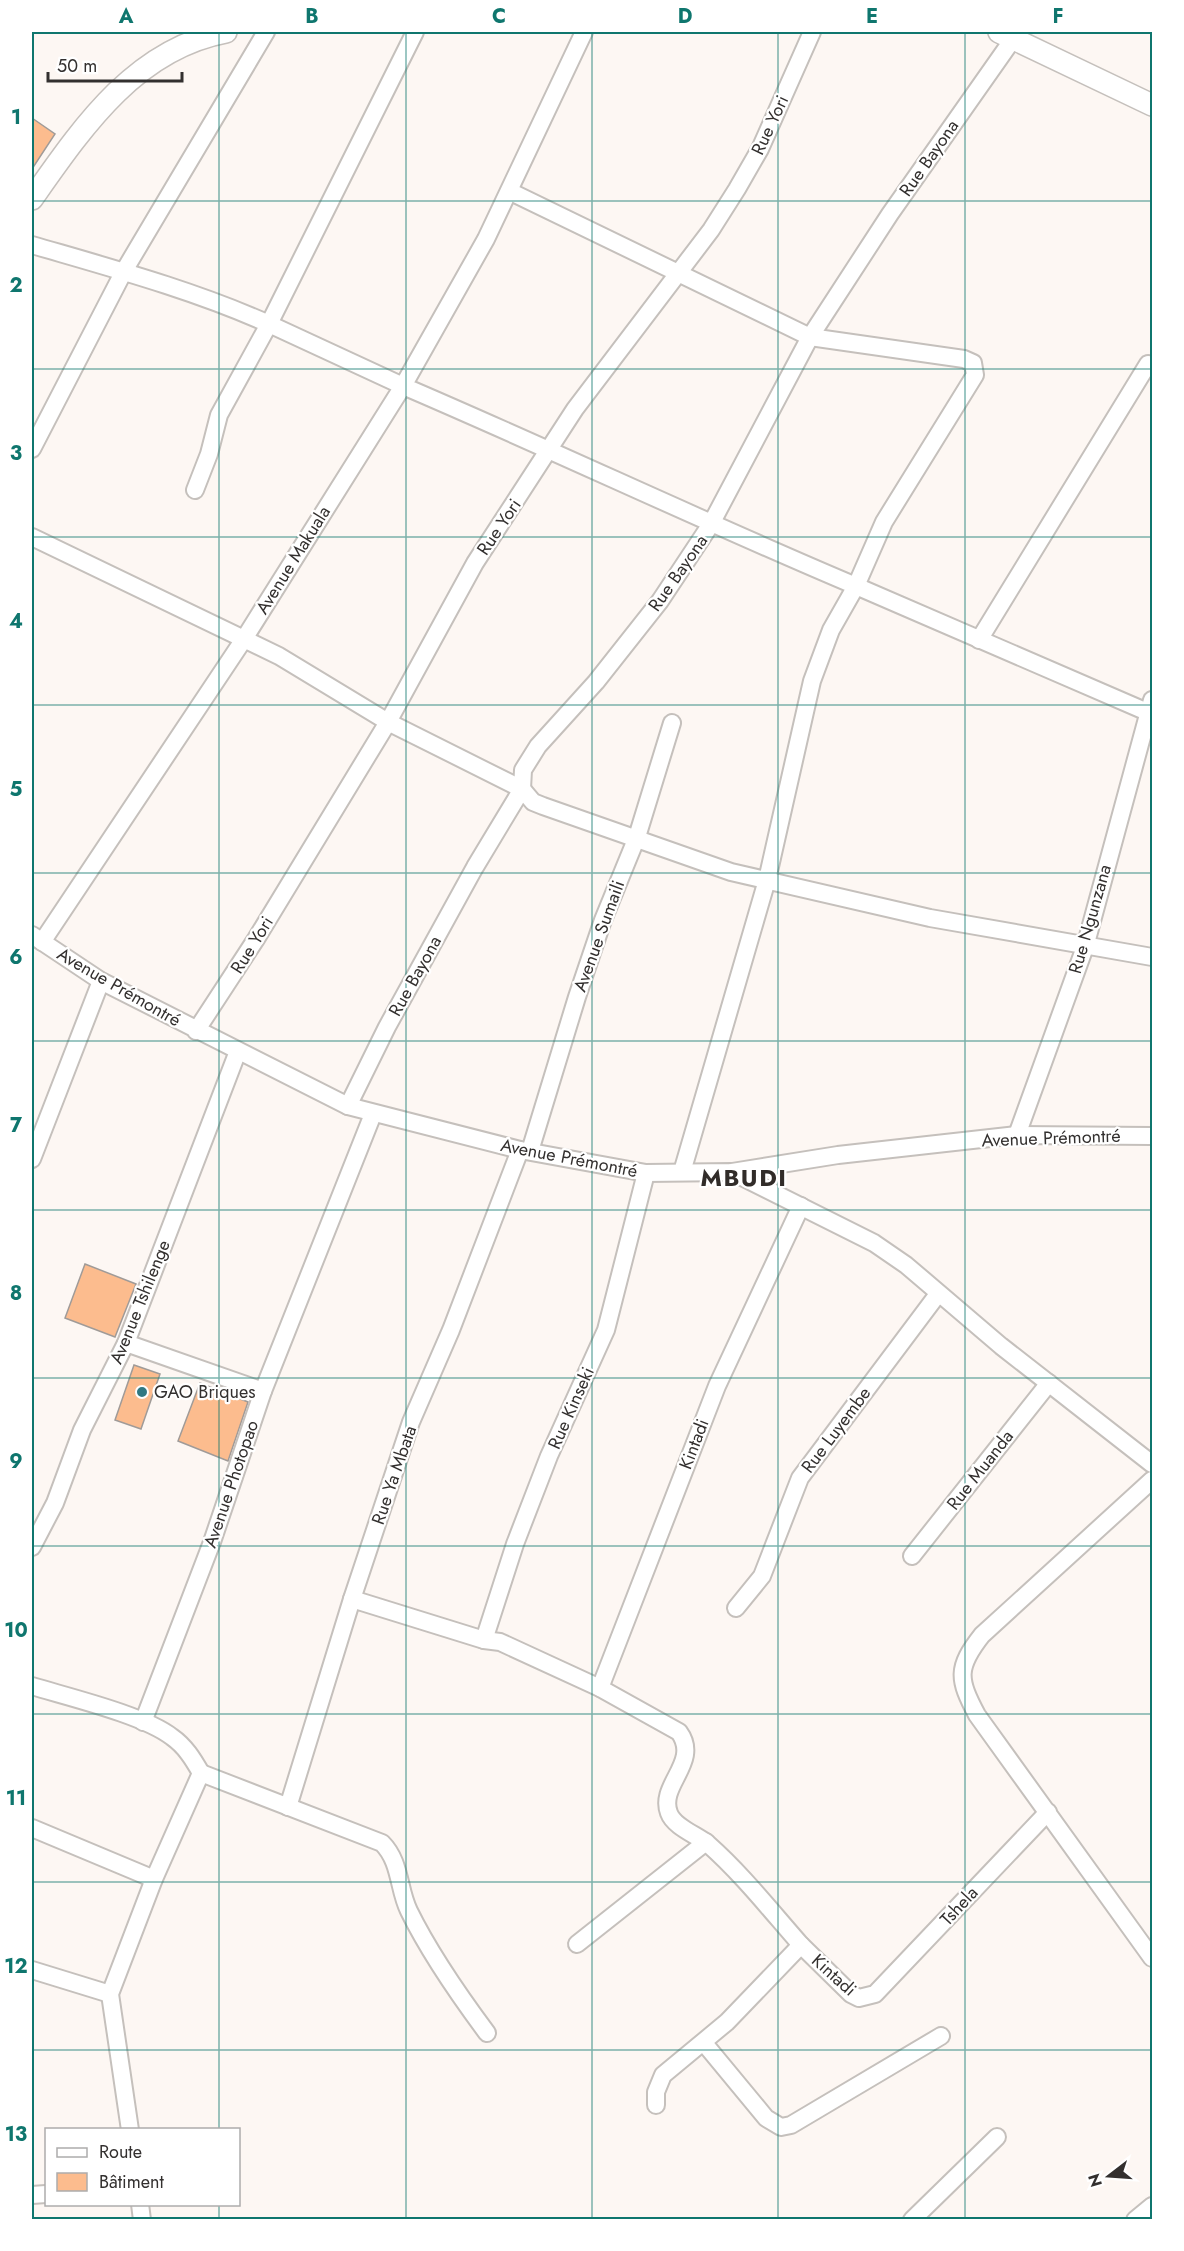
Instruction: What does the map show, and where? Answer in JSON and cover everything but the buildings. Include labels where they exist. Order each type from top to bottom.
[{"type":"street","points":[[32,198],[90,117],[114,92],[172,51],[206,35],[226,32]]},
{"type":"street","points":[[32,448],[124,271],[266,32]]},
{"type":"street","points":[[195,490],[209,454],[219,415],[269,324],[415,32]]},
{"type":"street","name":"Avenue Makuala","points":[[37,939],[244,639],[403,386],[486,239],[584,32]]},
{"type":"street","name":"Rue Yori","points":[[196,1031],[256,939],[388,722],[475,563],[575,409],[711,230],[760,149],[812,32]]},
{"type":"street","points":[[1006,35],[1152,105]]},
{"type":"street","name":"Rue Bayona","points":[[348,1106],[393,1017],[522,789],[524,770],[538,746],[596,682],[645,619],[711,524],[810,337],[1006,35]]},
{"type":"street","points":[[509,191],[810,337],[964,358],[975,367],[975,375],[884,522],[856,586],[831,630],[812,681],[768,880],[682,1172]]},
{"type":"street","points":[[32,245],[124,271],[238,310],[403,386],[550,449],[711,524],[979,640],[1151,708]]},
{"type":"street","points":[[979,640],[1148,364]]},
{"type":"street","points":[[32,537],[279,656],[388,722],[522,789],[533,802],[543,806],[637,837],[697,861],[768,880],[930,918],[1084,947],[1152,957]]},
{"type":"street","name":"Rue Ngunzana","points":[[1017,1136],[1084,947],[1151,708]]},
{"type":"street","name":"Avenue Sumaili","points":[[525,1150],[603,920],[637,837],[672,723]]},
{"type":"street","name":"Avenue Prémontré","points":[[37,939],[101,981],[348,1106],[525,1150],[646,1173],[732,1172],[838,1155],[1017,1136],[1152,1136]]},
{"type":"street","points":[[32,1159],[101,981]]},
{"type":"street","name":"Avenue Tshilenge","points":[[32,1547],[54,1503],[82,1430],[126,1343],[238,1052]]},
{"type":"street","name":"Avenue Photopao","points":[[143,1722],[212,1542],[263,1391],[373,1114]]},
{"type":"street","name":"Rue Ya Mbata","points":[[288,1807],[352,1599],[411,1422],[525,1150]]},
{"type":"street","points":[[732,1172],[874,1243],[906,1265],[938,1294],[1152,1464]]},
{"type":"street","name":"Rue Kinseki","points":[[484,1640],[523,1522],[549,1456],[606,1330],[646,1173]]},
{"type":"street","name":"Kintadi","points":[[801,1206],[717,1386],[600,1688],[679,1732],[682,1736],[686,1753],[669,1794],[668,1811],[672,1819],[706,1842],[801,1945],[851,1994],[859,1998],[869,1998]]},
{"type":"street","name":"Rue Luyembe","points":[[736,1608],[762,1576],[800,1478],[938,1294]]},
{"type":"street","points":[[126,1343],[263,1391]]},
{"type":"street","name":"Rue Muanda","points":[[912,1556],[1049,1383]]},
{"type":"street","points":[[1149,1947],[977,1715],[962,1676],[966,1655],[982,1635],[1152,1480]]},
{"type":"street","points":[[352,1599],[484,1640],[500,1642],[600,1688]]},
{"type":"street","points":[[32,1686],[143,1722],[171,1736],[190,1754],[201,1773],[369,1837],[389,1850],[397,1868],[407,1907],[420,1933],[486,2033]]},
{"type":"street","points":[[130,2128],[110,1994],[154,1879],[201,1773]]},
{"type":"street","name":"Tshela","points":[[869,1998],[1048,1812]]},
{"type":"street","points":[[32,1828],[154,1879]]},
{"type":"street","points":[[577,1944],[706,1842]]},
{"type":"street","points":[[656,2105],[656,2092],[663,2075],[704,2043],[801,1945]]},
{"type":"street","points":[[32,1970],[110,1994]]},
{"type":"street","points":[[704,2043],[766,2118],[781,2127],[791,2125],[941,2036]]},
{"type":"street","points":[[912,2220],[998,2137]]},
{"type":"street","points":[[1135,2220],[1152,2206]]},
{"type":"place","name":"GAO Briques","points":[[142,1392]]},
{"type":"district","name":"MBUDI","points":[[744,1177]]}]
